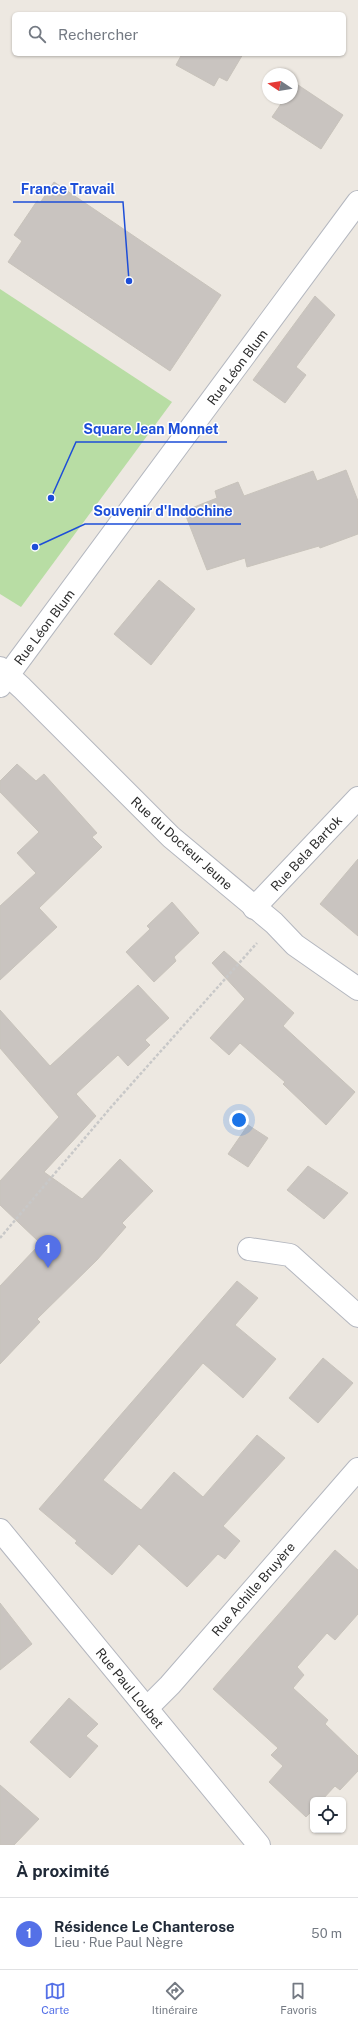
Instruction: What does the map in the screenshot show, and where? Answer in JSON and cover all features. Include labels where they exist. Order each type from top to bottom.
[{"type":"street","name":"Rue Léon Blum","points":[[3,676],[358,202]]},
{"type":"street","name":"Rue du Docteur Jeune","points":[[3,676],[171,837],[274,924],[296,945],[358,988]]},
{"type":"street","name":"Rue Bela Bartok","points":[[254,908],[358,798]]},
{"type":"street","points":[[249,1249],[290,1255],[358,1316]]},
{"type":"street","name":"Rue Achille Bruyère","points":[[146,1708],[170,1685],[358,1469]]},
{"type":"street","name":"Rue Paul Loubet","points":[[0,1530],[259,1845]]},
{"type":"path","points":[[0,1238],[112,1106],[274,924]]},
{"type":"green space","points":[[0,289],[172,402],[21,607],[0,594]]},
{"type":"building","points":[[181,56],[242,56],[227,81],[219,77],[214,86],[176,65]]},
{"type":"building","points":[[298,85],[343,115],[321,149],[272,117],[281,104],[298,104]]},
{"type":"building","points":[[54,182],[221,295],[170,371],[8,262],[22,241],[14,235],[37,201],[40,203]]},
{"type":"building","points":[[315,296],[335,315],[296,367],[306,375],[285,403],[253,380]]},
{"type":"building","points":[[346,470],[358,501],[358,534],[320,548],[319,546],[247,567],[245,558],[207,570],[184,511],[217,498],[215,491],[238,482],[244,496],[313,471],[317,481]]},
{"type":"building","points":[[159,580],[195,609],[151,665],[114,634]]},
{"type":"building","points":[[17,764],[36,781],[44,774],[97,833],[92,837],[102,847],[39,908],[57,927],[0,980],[0,906],[36,873],[17,853],[39,832],[0,792],[0,781]]},
{"type":"building","points":[[358,859],[358,936],[320,904]]},
{"type":"building","points":[[172,902],[199,933],[174,957],[176,961],[154,982],[126,952],[150,929],[147,926]]},
{"type":"building","points":[[224,951],[294,1013],[283,1026],[355,1092],[326,1125],[283,1084],[285,1082],[240,1043],[229,1055],[210,1038],[245,999],[212,963]]},
{"type":"building","points":[[138,985],[169,1018],[145,1040],[150,1045],[128,1066],[118,1055],[76,1094],[96,1116],[44,1172],[82,1199],[120,1159],[153,1191],[122,1223],[126,1227],[97,1260],[37,1319],[40,1322],[0,1364],[0,1286],[38,1246],[36,1243],[38,1241],[0,1205],[0,1181],[59,1117],[0,1048],[0,1010],[50,1066]]},
{"type":"building","points":[[248,1125],[268,1138],[248,1167],[228,1154]]},
{"type":"building","points":[[308,1166],[348,1193],[324,1219],[287,1190]]},
{"type":"building","points":[[237,1281],[258,1298],[235,1325],[276,1359],[243,1398],[203,1363],[103,1480],[141,1510],[174,1472],[203,1497],[257,1435],[285,1458],[223,1526],[240,1541],[225,1559],[218,1554],[187,1587],[139,1544],[112,1575],[75,1543],[77,1541],[39,1509]]},
{"type":"building","points":[[323,1358],[353,1383],[318,1423],[289,1398]]},
{"type":"building","points":[[335,1550],[358,1570],[358,1614],[335,1640],[327,1633],[297,1667],[304,1675],[293,1688],[328,1720],[325,1724],[358,1756],[358,1771],[340,1790],[335,1786],[325,1797],[310,1797],[310,1813],[306,1817],[269,1782],[283,1766],[271,1755],[278,1748],[213,1689]]},
{"type":"building","points":[[0,1603],[32,1644],[0,1670]]},
{"type":"building","points":[[69,1698],[98,1724],[86,1736],[98,1746],[70,1778],[30,1742]]},
{"type":"building","points":[[0,1785],[39,1819],[14,1845],[0,1845]]},
{"type":"place","name":"France Travail","points":[[129,281]]},
{"type":"place","name":"Square Jean Monnet","points":[[51,498]]},
{"type":"place","name":"Souvenir d'Indochine","points":[[35,547]]},
{"type":"place","name":"Résidence Le Chanterose","points":[[48,1268]]}]
